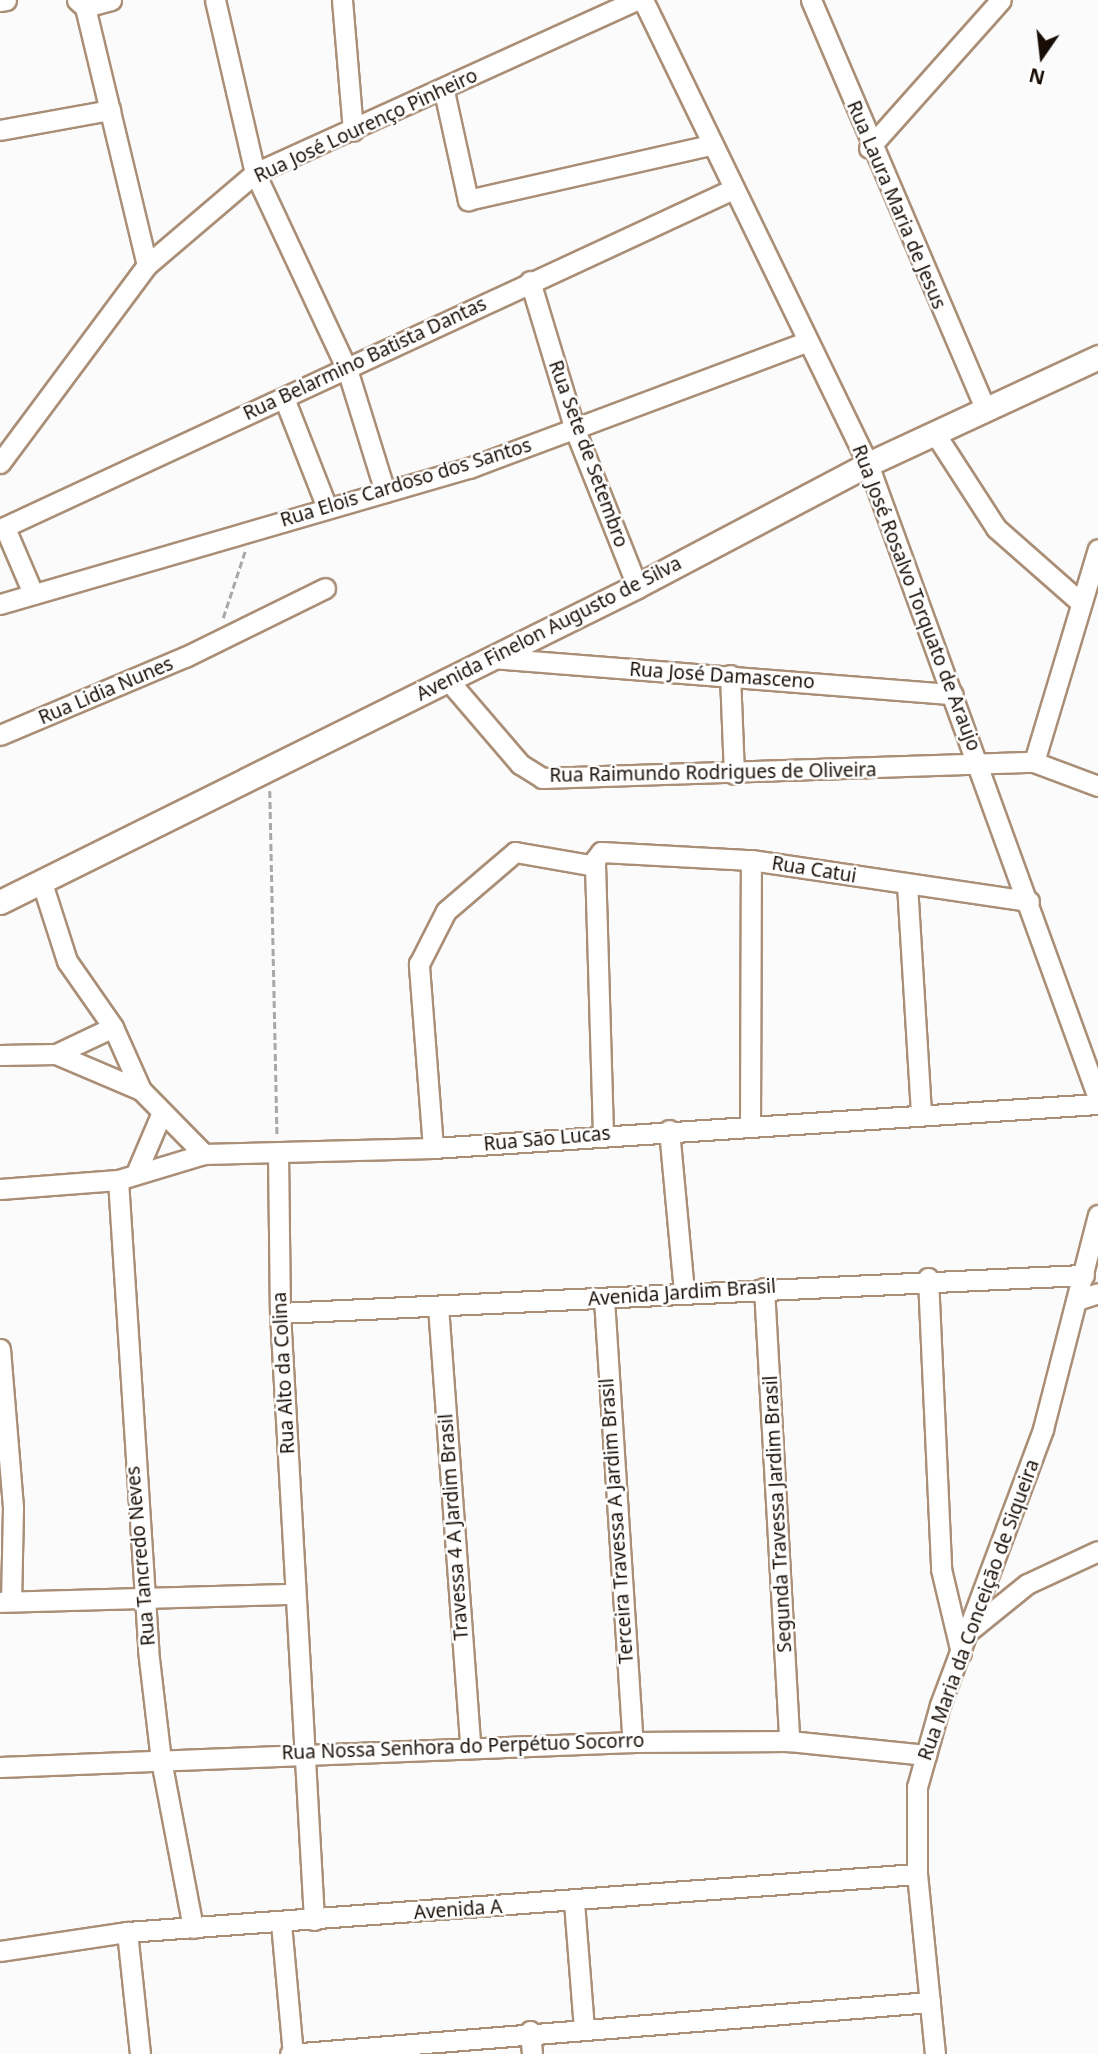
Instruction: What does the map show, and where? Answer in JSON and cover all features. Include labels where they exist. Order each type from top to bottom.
[{"type":"street","points":[[0,1],[6,0]]},
{"type":"street","points":[[111,0],[81,3],[148,265]]},
{"type":"street","points":[[215,0],[255,173],[347,369],[385,492]]},
{"type":"street","points":[[342,0],[353,131]]},
{"type":"street","name":"Rua José Lourenço Pinheiro","points":[[0,463],[148,265],[255,173],[444,91],[636,0]]},
{"type":"street","name":"Rua José Rosalvo Torquato de Araujo","points":[[643,0],[731,190],[868,464],[1029,901],[1098,1098]]},
{"type":"street","name":"Rua Laura Maria de Jesus","points":[[810,0],[869,148],[985,408]]},
{"type":"street","points":[[869,148],[1001,0]]},
{"type":"street","points":[[444,91],[468,200],[711,145]]},
{"type":"street","points":[[0,130],[110,110]]},
{"type":"street","name":"Rua Belarmino Batista Dantas","points":[[2,529],[530,281],[731,190]]},
{"type":"street","name":"Rua Sete de Setembro","points":[[530,281],[575,430],[637,586]]},
{"type":"street","name":"Rua Elois Cardoso dos Santos","points":[[0,604],[32,591],[385,492],[575,430],[806,342]]},
{"type":"street","name":"Avenida Finelon Augusto de Silva","points":[[0,902],[637,586],[868,464],[1098,357]]},
{"type":"street","points":[[284,398],[327,508]]},
{"type":"street","points":[[934,432],[996,528],[1081,603]]},
{"type":"street","points":[[2,529],[32,591]]},
{"type":"street","points":[[1098,549],[1034,762],[1098,786]]},
{"type":"street","name":"Rua Lidia Nunes","points":[[0,735],[325,588]]},
{"type":"street","name":"Rua José Damasceno","points":[[492,658],[953,694]]},
{"type":"street","points":[[730,675],[734,774]]},
{"type":"street","name":"Rua Raimundo Rodrigues de Oliveira","points":[[448,680],[520,764],[542,778],[734,774],[1034,762]]},
{"type":"street","name":"Rua Catui","points":[[433,1148],[419,964],[446,911],[515,852],[597,860],[751,860],[1029,901]]},
{"type":"street","points":[[597,860],[603,1134]]},
{"type":"street","points":[[750,1125],[751,860]]},
{"type":"street","points":[[42,883],[67,961],[113,1027],[141,1090],[204,1154]]},
{"type":"street","points":[[906,884],[921,1116]]},
{"type":"street","points":[[56,1054],[113,1027]]},
{"type":"street","points":[[0,1055],[56,1054],[141,1090]]},
{"type":"street","name":"Rua São Lucas","points":[[0,1189],[118,1180],[137,1171],[204,1154],[433,1148],[603,1134],[1098,1104]]},
{"type":"street","points":[[137,1171],[162,1112]]},
{"type":"street","points":[[669,1130],[684,1292]]},
{"type":"street","name":"Rua Alto da Colina","points":[[278,1152],[280,1313],[314,1920]]},
{"type":"street","name":"Rua Tancredo Neves","points":[[118,1180],[144,1601],[160,1760],[193,1928]]},
{"type":"street","name":"Rua Maria da Conceição de Siqueira","points":[[935,2054],[917,1874],[917,1787],[961,1653],[1043,1429],[1098,1215]]},
{"type":"street","name":"Avenida Jardim Brasil","points":[[280,1313],[604,1299],[928,1278],[1084,1275]]},
{"type":"street","points":[[928,1278],[940,1555],[961,1653]]},
{"type":"street","name":"Segunda Travessa Jardim Brasil","points":[[764,1288],[789,1741]]},
{"type":"street","points":[[1077,1300],[1098,1293]]},
{"type":"street","name":"Terceira Travessa A Jardim Brasil","points":[[604,1299],[633,1742]]},
{"type":"street","name":"Travessa 4 A Jardim Brasil","points":[[438,1306],[470,1747]]},
{"type":"street","points":[[0,1349],[13,1508],[6,1602],[144,1601],[295,1594]]},
{"type":"street","points":[[970,1630],[1027,1584],[1098,1551]]},
{"type":"street","name":"Rua Nossa Senhora do Perpétuo Socorro","points":[[0,1767],[306,1750],[633,1742],[789,1741],[926,1755]]},
{"type":"street","name":"Avenida A","points":[[0,1951],[128,1932],[574,1902],[917,1874]]},
{"type":"street","points":[[574,1902],[584,2028]]},
{"type":"street","points":[[281,1923],[291,2054],[530,2031],[930,2003]]},
{"type":"street","points":[[128,1932],[140,2054]]},
{"type":"street","points":[[530,2031],[532,2054]]},
{"type":"path","points":[[209,642],[232,601],[250,530]]},
{"type":"path","points":[[269,767],[278,1152]]}]
